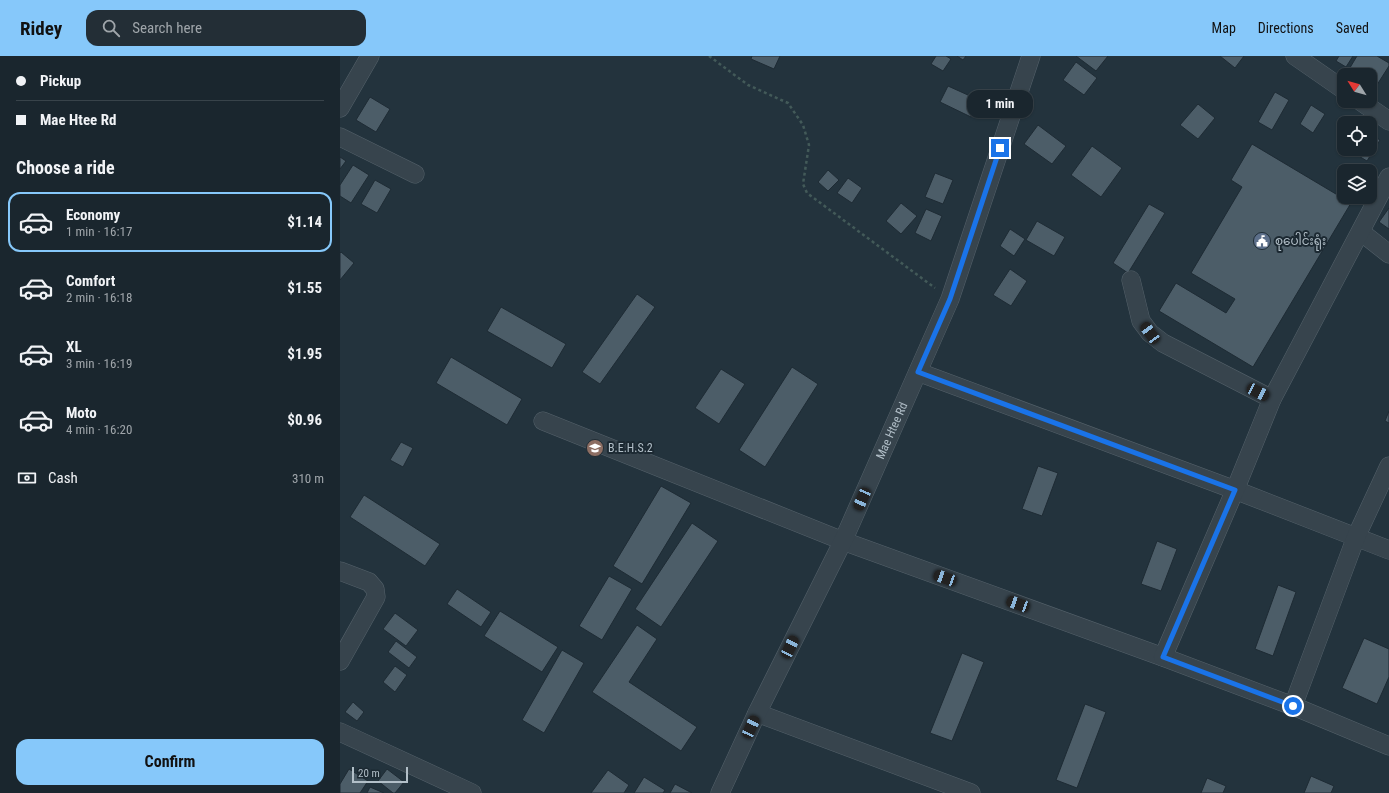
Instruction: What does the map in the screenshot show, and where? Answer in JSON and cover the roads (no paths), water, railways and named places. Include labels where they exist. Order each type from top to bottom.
[{"type":"street","points":[[340,108],[370,56]]},
{"type":"street","points":[[1295,56],[1337,85]]},
{"type":"street","name":"Mae Htee Rd","points":[[720,793],[757,713],[843,541],[950,299],[1029,57]]},
{"type":"street","points":[[1370,108],[1389,121]]},
{"type":"street","points":[[340,137],[415,174]]},
{"type":"street","points":[[1163,657],[1235,490],[1272,399],[1389,177]]},
{"type":"street","points":[[1360,232],[1389,254]]},
{"type":"street","points":[[1131,280],[1141,321],[1150,333],[1163,343],[1272,399]]},
{"type":"street","points":[[918,372],[1235,490],[1389,550]]},
{"type":"street","points":[[543,420],[843,541],[1163,657],[1293,706],[1389,746]]},
{"type":"street","points":[[1293,706],[1356,538],[1389,466]]},
{"type":"street","points":[[340,571],[369,582],[375,589],[376,597],[340,661]]},
{"type":"street","points":[[757,713],[971,793]]},
{"type":"street","points":[[340,732],[472,793]]},
{"type":"place","name":"စုပေါင်းရုံး","points":[[1262,241]]},
{"type":"place","name":"B.E.H.S.2","points":[[595,448]]}]
